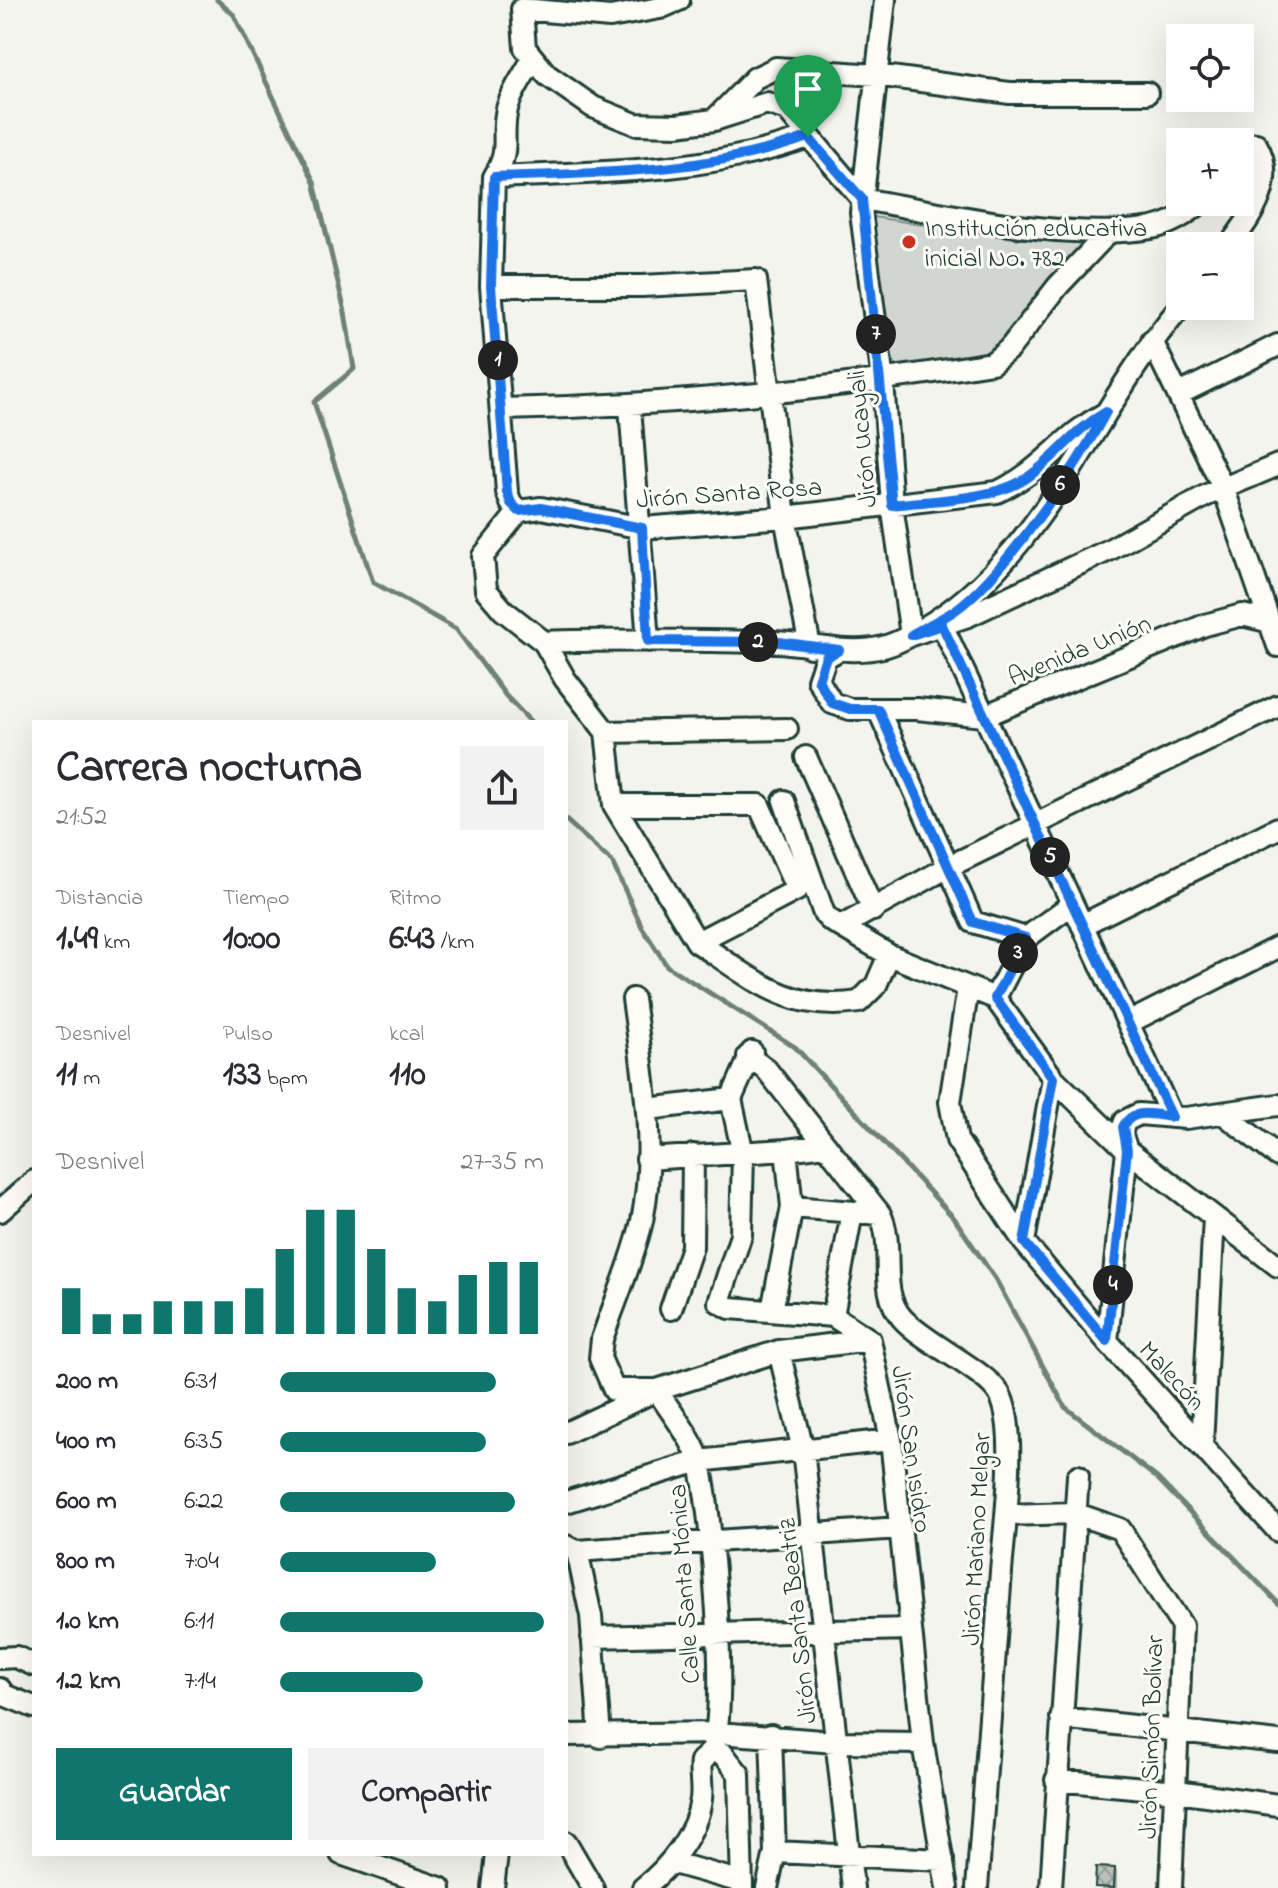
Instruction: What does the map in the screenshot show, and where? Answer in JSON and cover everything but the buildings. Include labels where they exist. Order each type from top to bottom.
[{"type":"street","points":[[679,0],[660,8],[610,17],[522,9],[525,48],[547,75],[593,107],[635,124],[677,125],[714,120],[767,103],[787,110],[862,199],[1006,222],[1109,232],[1155,228],[1182,216]]},
{"type":"street","name":"Jirón Ucayali","points":[[885,0],[862,199],[862,224],[883,381],[892,505],[911,635]]},
{"type":"street","points":[[533,58],[508,104],[507,156],[494,177],[491,286],[503,409],[507,492],[511,503],[519,511],[483,556],[486,590],[503,610],[544,642],[565,679],[606,732],[614,805],[697,942],[769,990],[795,1002],[859,1002],[876,985],[889,955]]},
{"type":"street","points":[[714,120],[755,78],[776,68],[876,75],[1010,93],[1147,93]]},
{"type":"street","points":[[494,177],[664,170],[731,158],[808,137]]},
{"type":"street","points":[[1254,144],[1266,156],[1268,182],[1261,203],[1254,212]]},
{"type":"street","points":[[503,409],[630,407],[883,381],[992,363],[1009,349],[1058,286],[1109,232]]},
{"type":"street","points":[[491,286],[642,286],[756,280],[785,517],[810,647]]},
{"type":"street","points":[[544,642],[779,642],[839,650],[884,647],[911,635],[956,609],[1009,553],[1084,452],[1106,412],[1152,341],[1169,320]]},
{"type":"street","points":[[1152,341],[1269,591],[1267,621],[1278,646]]},
{"type":"street","points":[[1179,394],[1278,345]]},
{"type":"street","points":[[630,407],[642,528],[648,641]]},
{"type":"street","name":"Jirón Santa Rosa","points":[[519,511],[541,508],[642,528],[785,517],[997,492],[1025,480],[1054,456],[1078,428],[1106,412]]},
{"type":"street","points":[[911,635],[942,625],[1109,550],[1207,495],[1278,465]]},
{"type":"street","name":"Avenida Unión","points":[[839,650],[826,657],[818,680],[832,703],[850,709],[984,716],[1205,625],[1242,615],[1267,621]]},
{"type":"street","points":[[942,625],[1172,1117]]},
{"type":"street","points":[[842,926],[950,866],[1278,706]]},
{"type":"street","points":[[878,709],[973,922],[1026,938]]},
{"type":"street","points":[[606,732],[787,729]]},
{"type":"street","points":[[806,757],[873,910]]},
{"type":"street","points":[[784,801],[824,914],[889,955],[995,998],[1053,1078],[1127,1150],[1278,1266]]},
{"type":"street","points":[[614,805],[759,805],[797,890],[697,942]]},
{"type":"street","points":[[1082,925],[1278,828]]},
{"type":"street","points":[[995,998],[1026,938],[1072,904]]},
{"type":"street","points":[[1128,1023],[1278,947]]},
{"type":"street","name":"Malecón","points":[[968,988],[950,1102],[957,1140],[1024,1242],[1107,1341],[1278,1531]]},
{"type":"street","points":[[633,999],[648,1109],[642,1222],[602,1339],[600,1358],[607,1383],[614,1390],[657,1390]]},
{"type":"street","name":"Jirón Mariano Melgar","points":[[731,1099],[750,1054],[766,1069],[880,1214],[887,1228],[891,1298],[900,1317],[933,1345],[995,1386],[1002,1399],[1009,1428],[1006,1515],[977,1888]]},
{"type":"street","points":[[1024,1242],[1053,1078]]},
{"type":"street","points":[[648,1109],[731,1099]]},
{"type":"street","name":"Jirón San Isidro","points":[[731,1099],[743,1154],[741,1235],[719,1302],[730,1308],[833,1316],[870,1340],[891,1440],[923,1743],[947,1888]]},
{"type":"street","points":[[1107,1341],[1127,1150],[1121,1134],[1131,1116],[1224,1114],[1278,1105]]},
{"type":"street","points":[[1224,1114],[1278,1156]]},
{"type":"street","points":[[647,1159],[743,1154],[826,1145]]},
{"type":"street","points":[[772,1311],[792,1207],[786,1150]]},
{"type":"street","points":[[671,1309],[692,1247],[693,1155]]},
{"type":"street","points":[[0,1211],[32,1183]]},
{"type":"street","points":[[792,1207],[880,1214]]},
{"type":"street","points":[[833,1316],[852,1212]]},
{"type":"street","points":[[1202,1445],[1214,1217]]},
{"type":"street","points":[[568,1432],[657,1390],[779,1351],[870,1340]]},
{"type":"street","name":"Jirón Santa Beatriz","points":[[779,1351],[803,1450],[853,1888]]},
{"type":"street","name":"Calle Santa Mónica","points":[[643,1888],[670,1862],[692,1827],[701,1798],[701,1761],[715,1742],[717,1634],[699,1461],[657,1390]]},
{"type":"street","points":[[568,1501],[699,1461],[891,1440]]},
{"type":"street","points":[[1051,1888],[1078,1476]]},
{"type":"street","name":"Jirón Simón Bolívar","points":[[1006,1515],[1074,1513],[1120,1529],[1182,1626],[1171,1888]]},
{"type":"street","points":[[600,1737],[592,1637],[572,1548],[899,1528]]},
{"type":"street","points":[[592,1637],[910,1629]]},
{"type":"street","points":[[0,1658],[16,1657],[32,1664]]},
{"type":"street","points":[[0,1689],[4,1695],[32,1706]]},
{"type":"street","points":[[1061,1718],[1278,1742]]},
{"type":"street","points":[[568,1735],[715,1742],[771,1735],[835,1742],[923,1743]]},
{"type":"street","points":[[767,1888],[775,1852],[771,1735]]},
{"type":"street","points":[[670,1862],[742,1885],[739,1774],[715,1742]]},
{"type":"street","points":[[1056,1780],[1177,1791],[1278,1805]]},
{"type":"street","points":[[568,1845],[593,1888]]},
{"type":"street","points":[[775,1852],[943,1860]]},
{"type":"street","points":[[347,1856],[440,1888]]},
{"type":"street","points":[[493,1888],[497,1856]]},
{"type":"shaded area","points":[[873,217],[1020,239],[1091,240],[989,355],[890,374]]},
{"type":"waterway","points":[[217,0],[234,15],[314,182],[345,312],[354,369],[314,402],[373,582],[456,629],[506,696],[529,720]]},
{"type":"waterway","points":[[568,822],[612,862],[642,927],[667,966],[795,1047],[954,1218],[996,1280],[1065,1407],[1157,1478],[1278,1603]]},
{"type":"place","name":"Institución educativa inicial No. 782","points":[[909,242]]},
{"type":"route","points":[[808,137],[862,199],[863,235],[883,381],[892,505],[997,492],[1025,480],[1054,456],[1078,428],[1106,412],[1084,452],[1009,553],[956,609],[911,635],[942,625],[1172,1117],[1139,1114],[1131,1116],[1123,1127],[1121,1134],[1127,1150],[1107,1341],[1024,1242],[1053,1078],[995,998],[1026,938],[973,922],[878,709],[850,709],[832,703],[818,680],[826,657],[839,650],[779,642],[648,641],[642,528],[541,508],[519,511],[511,503],[507,492],[503,409],[491,286],[494,177],[664,170],[731,158],[808,137]]}]
